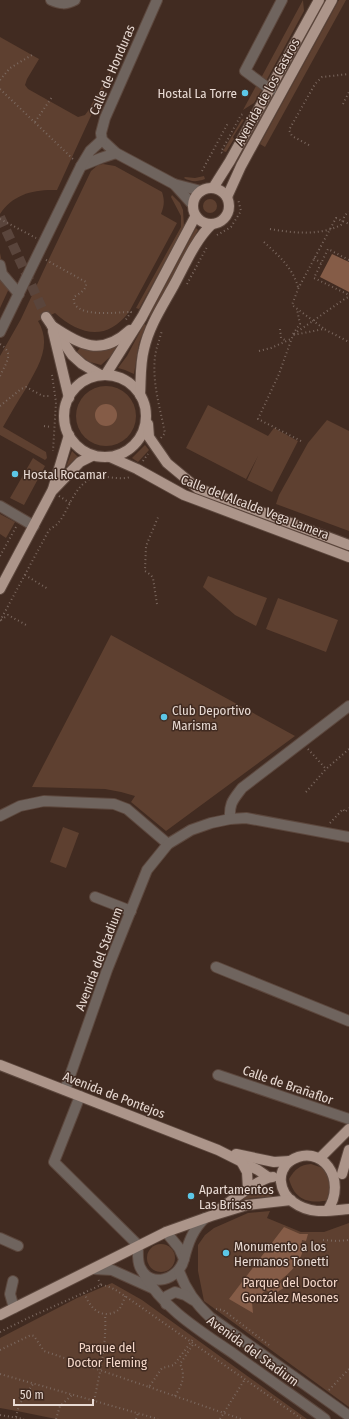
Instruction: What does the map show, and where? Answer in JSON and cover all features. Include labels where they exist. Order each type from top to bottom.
[{"type":"main road","name":"Avenida de los Castros","points":[[213,188],[230,161],[319,0]]},
{"type":"main road","name":"Avenida de los Castros","points":[[227,197],[248,154],[332,0]]},
{"type":"main road","points":[[49,321],[72,355],[82,364],[103,374],[117,376],[130,383],[140,395],[145,405],[147,417],[146,427],[135,446],[124,453],[110,457],[92,456],[76,446],[69,435],[64,420],[65,409],[69,398],[82,382],[89,378],[103,374],[138,323],[195,217],[193,205],[196,196],[201,191],[213,188],[223,192],[227,197],[229,207],[228,214],[218,223],[205,224],[195,217]]},
{"type":"main road","points":[[140,395],[144,350],[147,338],[190,255],[205,231],[212,224]]},
{"type":"main road","points":[[49,321],[76,341],[101,346],[120,339],[138,323]]},
{"type":"main road","points":[[49,321],[69,398]]},
{"type":"main road","name":"Calle del Alcalde Vega Lamera","points":[[147,417],[150,437],[154,446],[167,463],[197,488],[349,545]]},
{"type":"main road","points":[[0,589],[52,491],[69,435]]},
{"type":"main road","points":[[52,491],[80,462],[92,456]]},
{"type":"main road","name":"Calle del Alcalde Vega Lamera","points":[[110,457],[136,469],[184,495],[349,557]]},
{"type":"main road","name":"Avenida de Pontejos","points":[[0,1066],[218,1150],[258,1170],[268,1177]]},
{"type":"main road","points":[[321,1157],[349,1129]]},
{"type":"main road","name":"Avenida de Pontejos","points":[[218,1150],[274,1162],[290,1161]]},
{"type":"main road","points":[[342,1174],[349,1150]]},
{"type":"main road","points":[[327,1211],[341,1198],[345,1184],[342,1174],[321,1157],[308,1156],[290,1161],[280,1177],[282,1191],[291,1200],[304,1209],[316,1211],[327,1211],[349,1209]]},
{"type":"main road","points":[[241,1161],[247,1172],[248,1189]]},
{"type":"main road","points":[[208,1217],[268,1177],[280,1177]]},
{"type":"main road","points":[[0,1315],[166,1232],[247,1205],[291,1200]]},
{"type":"street","points":[[51,0],[59,4],[67,4],[75,0]]},
{"type":"street","name":"Calle de Honduras","points":[[102,140],[101,133],[105,118],[157,0]]},
{"type":"street","name":"Avenida de los Castros","points":[[270,90],[245,71],[282,0]]},
{"type":"street","points":[[0,332],[81,166],[90,151],[102,140],[116,153],[174,184],[201,191]]},
{"type":"street","points":[[81,166],[116,153]]},
{"type":"street","points":[[174,184],[193,205]]},
{"type":"street","points":[[0,265],[2,274],[19,294]]},
{"type":"street","points":[[0,506],[34,526]]},
{"type":"street","points":[[230,819],[230,808],[233,800],[242,788],[349,706]]},
{"type":"street","points":[[0,816],[20,806],[44,801],[114,804],[127,809],[168,844]]},
{"type":"street","name":"Avenida del Stadium","points":[[65,1090],[108,970],[147,870],[168,844],[191,830],[211,823],[230,819],[246,818],[349,837]]},
{"type":"street","points":[[96,897],[131,911]]},
{"type":"street","points":[[216,967],[349,1021]]},
{"type":"street","name":"Calle de Brañaflor","points":[[218,1075],[349,1119]]},
{"type":"street","points":[[80,1096],[54,1162],[138,1245]]},
{"type":"street","points":[[141,1268],[146,1274],[157,1279],[165,1279],[173,1276],[178,1271],[184,1259],[190,1237],[200,1223],[208,1217]]},
{"type":"street","points":[[166,1232],[179,1248],[184,1259]]},
{"type":"street","points":[[0,1238],[18,1246]]},
{"type":"street","name":"Avenida del Stadium","points":[[138,1245],[138,1261],[141,1268],[152,1289],[166,1304],[325,1419]]},
{"type":"street","name":"Avenida del Stadium","points":[[94,1269],[112,1270],[152,1289]]},
{"type":"street","name":"Avenida del Stadium","points":[[178,1271],[197,1302],[210,1317],[349,1416]]},
{"type":"street","points":[[13,1281],[10,1294],[14,1308]]},
{"type":"street","name":"Avenida del Stadium","points":[[166,1304],[166,1297],[174,1292],[185,1295],[197,1302]]},
{"type":"path","points":[[0,80],[10,68],[32,55]]},
{"type":"path","points":[[309,145],[292,136],[289,130],[315,84],[322,77],[349,74]]},
{"type":"path","points":[[0,89],[81,166]]},
{"type":"path","points":[[343,104],[349,92]]},
{"type":"path","points":[[35,122],[52,97]]},
{"type":"path","points":[[202,171],[228,123]]},
{"type":"path","points":[[215,236],[231,227],[241,211]]},
{"type":"path","points":[[270,229],[308,233],[329,230],[342,224],[345,215],[349,212]]},
{"type":"path","points":[[349,224],[336,218],[298,289],[292,305],[324,329],[349,342]]},
{"type":"path","points":[[0,219],[44,243]]},
{"type":"path","points":[[264,242],[288,266],[294,276],[298,289]]},
{"type":"path","points":[[186,286],[209,244]]},
{"type":"path","points":[[293,335],[349,296],[314,278],[328,249],[349,260]]},
{"type":"path","points":[[38,256],[86,282],[84,290],[74,297],[75,304],[80,310],[92,313],[131,312],[123,324]]},
{"type":"path","points":[[314,258],[321,263]]},
{"type":"path","points":[[297,309],[300,324],[291,339],[279,374],[258,419],[301,441]]},
{"type":"path","points":[[0,620],[49,530],[58,523],[75,494],[90,479],[99,476],[129,478],[165,432],[156,388],[154,365],[155,355],[163,328]]},
{"type":"path","points":[[280,329],[281,338],[288,341]]},
{"type":"path","points":[[293,335],[324,329]]},
{"type":"path","points":[[259,351],[271,348],[291,339]]},
{"type":"path","points":[[0,344],[7,349],[9,354],[0,376]]},
{"type":"path","points":[[52,372],[56,402],[53,452]]},
{"type":"path","points":[[0,406],[26,387],[43,396],[50,396]]},
{"type":"path","points":[[44,426],[51,427]]},
{"type":"path","points":[[52,491],[70,504]]},
{"type":"path","points":[[157,604],[153,578],[145,571],[146,546],[159,515]]},
{"type":"path","points":[[0,556],[18,523]]},
{"type":"path","points":[[25,575],[48,589]]},
{"type":"path","points":[[0,620],[8,615],[28,626]]},
{"type":"path","points":[[307,748],[326,769]]},
{"type":"path","points":[[306,792],[326,769],[349,748]]},
{"type":"path","points":[[330,823],[343,809],[345,812],[349,808]]},
{"type":"path","points":[[323,1240],[349,1240]]},
{"type":"path","points":[[94,1269],[101,1285]]},
{"type":"path","points":[[0,1332],[101,1285],[114,1289],[125,1296],[302,1419]]},
{"type":"path","points":[[84,1293],[92,1307],[105,1314],[115,1312],[120,1308],[125,1296]]},
{"type":"path","points":[[210,1317],[217,1308]]},
{"type":"path","points":[[94,1401],[106,1328],[105,1314]]},
{"type":"path","points":[[174,1396],[181,1386],[183,1376],[180,1364],[200,1330]]},
{"type":"path","points":[[0,1350],[31,1335],[36,1338],[44,1351],[241,1419]]},
{"type":"path","points":[[149,1387],[162,1368],[174,1365],[193,1342]]},
{"type":"path","points":[[322,1397],[349,1369]]},
{"type":"path","points":[[0,1374],[158,1419]]},
{"type":"path","points":[[220,1419],[245,1379]]},
{"type":"path","points":[[16,1417],[19,1405],[33,1384]]},
{"type":"path","points":[[56,1419],[60,1406],[72,1395]]},
{"type":"path","points":[[136,1419],[138,1413]]},
{"type":"path","points":[[0,1415],[24,1419]]},
{"type":"green space","points":[[303,0],[304,11],[266,81],[261,78]]},
{"type":"green space","points":[[325,0],[328,0],[242,159],[239,157]]},
{"type":"green space","points":[[339,0],[346,0],[265,147],[260,144]]},
{"type":"green space","points":[[0,37],[39,59],[27,79],[25,85],[28,89],[78,117],[85,115],[88,111],[116,61],[57,190],[25,194],[11,202],[0,214]]},
{"type":"green space","points":[[256,86],[262,89],[254,103],[243,110]]},
{"type":"green space","points":[[242,119],[244,120],[233,137],[234,139],[226,152],[223,151]]},
{"type":"green space","points":[[103,164],[115,166],[162,192],[164,203],[161,214],[177,223],[129,312],[120,322],[111,328],[93,332],[83,330],[64,321],[55,313],[38,321],[44,339],[42,357],[25,390],[3,427],[46,452],[47,458],[45,460],[0,435],[0,356],[21,319],[91,171],[98,165]]},
{"type":"green space","points":[[204,176],[205,179],[197,181],[184,178],[195,178]]},
{"type":"green space","points":[[172,195],[180,203],[183,210],[184,227],[139,309],[136,308],[181,227],[181,216],[171,197]]},
{"type":"green space","points":[[207,199],[213,199],[217,203],[217,209],[213,213],[207,213],[203,209],[203,203]]},
{"type":"green space","points":[[196,228],[198,230],[150,317],[149,316]]},
{"type":"green space","points":[[0,253],[4,271],[12,282],[0,308]]},
{"type":"green space","points":[[144,324],[146,325],[139,343],[134,374],[118,368],[127,356]]},
{"type":"green space","points":[[119,344],[111,356],[101,365],[90,362],[76,353],[80,348],[86,349]]},
{"type":"green space","points":[[106,386],[122,391],[127,395],[131,400],[136,416],[131,432],[127,437],[122,441],[106,446],[90,441],[85,437],[81,432],[76,416],[81,400],[85,395],[90,391]]},
{"type":"green space","points":[[208,405],[268,436],[274,428],[298,441],[272,492],[247,480],[258,456],[246,479],[186,448]]},
{"type":"green space","points":[[327,420],[349,431],[349,531],[276,504],[279,495],[308,443]]},
{"type":"green space","points":[[145,445],[149,450],[138,462],[132,458]]},
{"type":"green space","points":[[72,451],[78,457],[66,467]]},
{"type":"green space","points":[[33,458],[45,466],[24,505],[10,498]]},
{"type":"green space","points":[[0,514],[15,522],[6,538],[0,534]]},
{"type":"green space","points":[[208,576],[267,598],[256,626],[235,615],[203,587]]},
{"type":"green space","points":[[278,598],[338,620],[326,652],[266,629]]},
{"type":"green space","name":"Club Deportivo Marisma","points":[[111,635],[295,736],[166,831],[131,802],[135,796],[105,789],[32,787]]},
{"type":"green space","points":[[63,827],[79,833],[66,868],[50,862]]},
{"type":"green space","points":[[311,1164],[326,1169],[331,1174],[330,1200],[316,1202],[309,1201],[299,1196],[295,1192],[289,1179],[298,1168]]},
{"type":"green space","points":[[266,1187],[273,1197],[243,1200],[241,1198]]},
{"type":"green space","name":"Parque del Doctor González Mesones","points":[[270,1211],[267,1218],[301,1232],[324,1232],[349,1223],[349,1407],[204,1301],[198,1271],[198,1245],[205,1235],[214,1228],[248,1213]]},
{"type":"green space","points":[[161,1244],[171,1248],[175,1258],[171,1268],[161,1272],[151,1268],[147,1258],[151,1248]]},
{"type":"green space","name":"Parque del Doctor Fleming","points":[[112,1283],[142,1300],[307,1419],[56,1419],[0,1408],[0,1338],[77,1298]]},
{"type":"shaded area","points":[[332,254],[349,262],[349,292],[320,277]]},
{"type":"shaded area","points":[[102,404],[110,404],[117,411],[117,419],[110,426],[102,426],[95,419],[95,411]]},
{"type":"shaded area","points":[[284,1227],[300,1234],[308,1234],[306,1241],[302,1240],[301,1247],[304,1246],[302,1253],[292,1270],[272,1287],[273,1289],[289,1276],[291,1280],[285,1287],[273,1295],[266,1290],[252,1302],[253,1313],[229,1299]]},
{"type":"tunnel","points":[[0,217],[46,317]]},
{"type":"place","name":"Hostal La Torre","points":[[245,93]]},
{"type":"place","name":"Hostal Rocamar","points":[[15,474]]},
{"type":"place","name":"Club Deportivo Marisma","points":[[164,717]]},
{"type":"place","name":"Apartamentos Las Brisas","points":[[191,1196]]},
{"type":"place","name":"Monumento a los Hermanos Tonetti","points":[[226,1253]]}]
